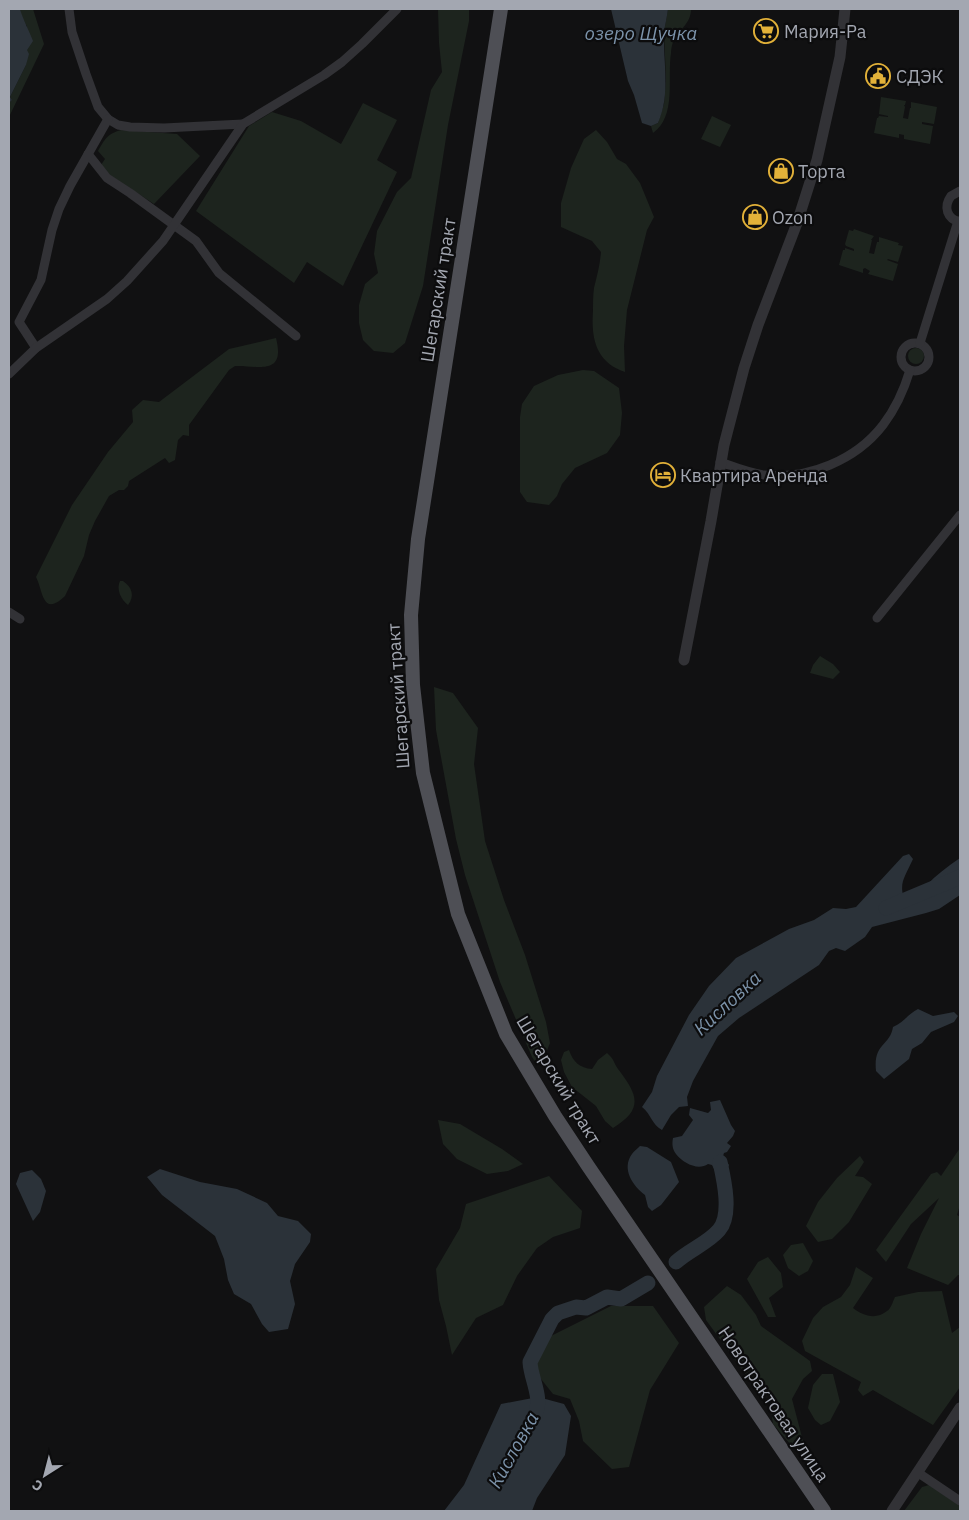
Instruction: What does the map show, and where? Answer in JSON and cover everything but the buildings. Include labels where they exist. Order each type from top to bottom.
[{"type":"main road","name":"Шегарский тракт","points":[[501,9],[418,539],[411,615],[413,685],[423,773],[458,914],[506,1034],[555,1116],[693,1318]]},
{"type":"main road","name":"Новотрактовая улица","points":[[693,1318],[824,1511]]},
{"type":"street","points":[[69,9],[72,32],[86,74],[98,107],[108,119],[118,125],[130,127],[173,128],[244,124]]},
{"type":"street","points":[[9,374],[36,348],[107,299],[127,281],[175,225],[244,124],[330,71],[362,44],[397,9]]},
{"type":"street","points":[[684,660],[711,521],[720,462],[744,368],[797,223],[817,160],[840,57],[845,9]]},
{"type":"street","points":[[36,348],[20,322],[41,280],[52,230],[59,209],[108,119]]},
{"type":"street","points":[[88,154],[107,178],[196,241],[219,273],[296,336]]},
{"type":"street","points":[[920,343],[959,222],[949,215],[946,205],[951,196],[960,191]]},
{"type":"street","points":[[916,342],[920,343],[924,345],[929,353],[929,362],[923,369],[910,370],[903,364],[901,354],[906,346],[916,342]]},
{"type":"street","points":[[720,462],[751,472],[775,476],[797,474],[828,466],[854,452],[882,426],[901,396],[910,370]]},
{"type":"street","points":[[877,618],[960,515]]},
{"type":"street","points":[[9,612],[20,619]]},
{"type":"street","points":[[892,1511],[960,1408]]},
{"type":"street","points":[[917,1472],[960,1501]]},
{"type":"shaded area","points":[[20,9],[33,9],[44,44],[9,117],[9,103],[12,100],[10,97],[26,65],[27,26],[22,19]]},
{"type":"shaded area","points":[[438,9],[469,9],[469,21],[448,125],[423,286],[405,343],[393,353],[374,351],[363,340],[359,323],[359,305],[365,284],[378,273],[374,254],[377,231],[397,192],[411,178],[431,90],[442,72]]},
{"type":"shaded area","points":[[668,9],[691,9],[687,23],[675,37],[673,43],[668,107],[660,126],[653,133],[651,126],[658,123],[664,104],[666,80],[664,32]]},
{"type":"shaded area","points":[[881,97],[906,101],[903,118],[908,119],[911,102],[937,107],[934,124],[922,122],[922,124],[933,126],[930,144],[904,139],[904,135],[899,134],[899,138],[874,133],[877,118],[879,116],[888,117],[879,114]]},
{"type":"shaded area","points":[[363,103],[397,120],[377,160],[397,172],[343,286],[307,262],[294,283],[196,211],[249,126],[272,112],[301,121],[341,144]]},
{"type":"shaded area","points":[[712,116],[731,125],[720,147],[701,139]]},
{"type":"shaded area","points":[[121,130],[177,134],[200,156],[154,204],[110,175],[101,165],[105,159],[98,151],[112,133]]},
{"type":"shaded area","points":[[596,130],[607,142],[617,159],[626,164],[640,183],[654,217],[647,230],[627,310],[624,346],[625,372],[615,368],[602,356],[597,348],[593,331],[593,293],[601,252],[592,241],[561,227],[561,203],[571,168],[584,139]]},
{"type":"shaded area","points":[[854,229],[874,236],[871,240],[869,253],[874,254],[879,237],[903,246],[898,262],[887,260],[898,264],[893,281],[868,274],[870,271],[865,268],[863,273],[839,265],[845,248],[854,251],[854,249],[845,244],[849,230],[853,231]]},
{"type":"shaded area","points":[[276,338],[277,359],[273,364],[260,367],[235,366],[229,370],[189,425],[189,436],[183,435],[178,440],[175,460],[169,463],[165,458],[129,481],[128,486],[124,490],[119,490],[109,496],[95,521],[89,535],[84,556],[65,596],[52,604],[44,600],[36,577],[72,505],[108,452],[133,422],[132,410],[143,400],[159,402],[229,349]]},
{"type":"shaded area","points":[[916,348],[924,356],[916,364],[908,356]]},
{"type":"shaded area","points":[[583,370],[594,371],[619,388],[622,413],[620,435],[607,453],[575,468],[549,505],[527,502],[520,492],[520,417],[522,404],[534,386],[558,375]]},
{"type":"shaded area","points":[[120,581],[126,583],[132,592],[128,605],[120,594]]},
{"type":"shaded area","points":[[820,656],[833,664],[840,672],[833,679],[810,673]]},
{"type":"shaded area","points":[[434,687],[453,693],[478,728],[474,764],[485,841],[546,1022],[550,1043],[542,1063],[536,1063],[532,1057],[500,982],[465,875],[456,839],[436,730]]},
{"type":"shaded area","points":[[569,1050],[577,1064],[592,1069],[598,1060],[607,1053],[613,1059],[616,1067],[630,1087],[635,1101],[633,1108],[623,1121],[613,1128],[605,1121],[596,1106],[572,1087],[564,1072],[561,1060],[564,1052]]},
{"type":"shaded area","points":[[438,1120],[460,1124],[523,1164],[508,1171],[487,1174],[457,1159],[443,1144]]},
{"type":"shaded area","points":[[960,1148],[960,1205],[957,1215],[960,1217],[960,1275],[948,1285],[907,1268],[939,1198],[911,1224],[886,1262],[876,1250],[931,1174],[937,1172],[941,1176]]},
{"type":"shaded area","points":[[860,1156],[864,1162],[855,1176],[863,1177],[872,1184],[849,1222],[832,1239],[818,1242],[806,1226],[818,1202],[837,1178]]},
{"type":"shaded area","points":[[549,1176],[582,1211],[580,1228],[553,1237],[537,1248],[517,1276],[503,1305],[476,1318],[452,1355],[439,1300],[436,1269],[460,1228],[466,1204]]},
{"type":"shaded area","points":[[803,1243],[813,1261],[808,1271],[799,1276],[788,1268],[783,1255],[791,1245]]},
{"type":"shaded area","points":[[768,1257],[781,1273],[783,1287],[769,1298],[776,1317],[768,1317],[747,1279],[758,1262]]},
{"type":"shaded area","points":[[856,1267],[873,1278],[853,1308],[857,1311],[870,1316],[883,1314],[891,1307],[895,1297],[918,1292],[942,1291],[952,1333],[960,1327],[960,1387],[933,1425],[873,1390],[863,1396],[858,1390],[861,1382],[805,1351],[802,1341],[813,1318],[823,1307],[841,1297],[850,1285]]},
{"type":"shaded area","points":[[727,1286],[741,1295],[756,1315],[761,1326],[810,1361],[812,1371],[803,1379],[792,1399],[803,1441],[803,1448],[791,1445],[773,1424],[772,1397],[754,1386],[706,1320],[704,1307]]},
{"type":"shaded area","points":[[611,1306],[653,1306],[679,1343],[650,1390],[629,1467],[612,1469],[583,1441],[579,1421],[570,1399],[553,1394],[533,1369],[551,1336]]},
{"type":"shaded area","points":[[822,1374],[833,1374],[840,1402],[830,1421],[821,1425],[815,1420],[808,1408],[813,1385]]},
{"type":"shaded area","points":[[929,1485],[960,1506],[960,1511],[904,1511],[922,1487]]},
{"type":"water","points":[[9,9],[20,9],[33,41],[27,50],[29,54],[26,65],[10,97],[12,100],[9,103]]},
{"type":"water","name":"озеро Щучка","points":[[611,9],[668,9],[664,32],[664,101],[658,123],[651,126],[642,123],[628,81]]},
{"type":"water","points":[[909,854],[913,859],[902,887],[907,906],[934,878],[960,858],[960,895],[939,909],[872,927],[865,937],[845,951],[836,948],[829,951],[819,965],[739,1018],[718,1036],[693,1081],[687,1097],[688,1106],[679,1107],[671,1115],[662,1130],[659,1128],[642,1107],[652,1092],[657,1076],[689,1015],[709,986],[736,958],[789,929],[814,920],[833,908],[846,909],[856,907],[903,856]]},
{"type":"water","points":[[918,1009],[933,1016],[954,1012],[958,1016],[954,1022],[931,1032],[922,1043],[912,1049],[909,1059],[884,1079],[876,1071],[879,1050],[889,1038],[893,1027]]},
{"type":"water","points":[[720,1100],[735,1131],[727,1143],[731,1146],[723,1156],[729,1165],[724,1181],[718,1177],[712,1165],[708,1164],[700,1167],[691,1165],[683,1160],[675,1152],[672,1144],[673,1138],[682,1136],[693,1120],[689,1115],[690,1108],[708,1113],[711,1110],[710,1102]]},
{"type":"water","points":[[640,1146],[647,1147],[671,1162],[679,1182],[661,1205],[652,1211],[648,1207],[645,1195],[636,1187],[628,1171],[629,1160]]},
{"type":"water","points":[[160,1169],[200,1182],[237,1189],[267,1203],[278,1216],[298,1221],[311,1234],[310,1242],[295,1264],[290,1281],[295,1304],[288,1329],[269,1332],[262,1324],[251,1304],[234,1294],[215,1236],[162,1195],[147,1177]]},
{"type":"water","points":[[32,1170],[41,1179],[46,1191],[40,1212],[33,1221],[16,1184],[20,1173]]},
{"type":"water","points":[[538,1397],[564,1404],[571,1416],[565,1455],[537,1498],[532,1511],[444,1511],[464,1485],[501,1404]]},
{"type":"waterway","name":"Кисловка","points":[[886,908],[960,877]]},
{"type":"waterway","name":"Кисловка","points":[[676,1262],[709,1239],[723,1224],[726,1197],[720,1162]]},
{"type":"waterway","name":"Кисловка","points":[[535,1415],[538,1402],[530,1362],[552,1319],[558,1313],[576,1307],[586,1308],[607,1297],[621,1299],[648,1283]]},
{"type":"place","name":"Мария-Ра","points":[[766,31]]},
{"type":"place","name":"СДЭК","points":[[878,76]]},
{"type":"place","name":"Торта","points":[[781,171]]},
{"type":"place","name":"Ozon","points":[[755,217]]},
{"type":"place","name":"Квартира Аренда","points":[[663,475]]}]
